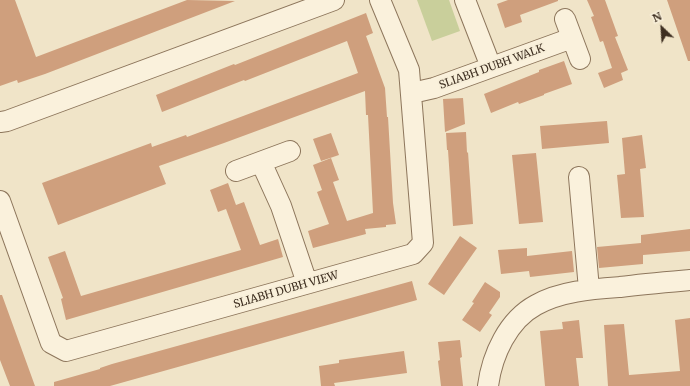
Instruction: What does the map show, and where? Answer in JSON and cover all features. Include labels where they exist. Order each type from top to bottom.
[{"type":"street","points":[[0,122],[334,0]]},
{"type":"street","name":"SLIABH DUBH VIEW","points":[[0,201],[51,343],[66,351],[413,254],[423,243],[412,92],[409,70],[380,0]]},
{"type":"street","points":[[465,0],[491,67]]},
{"type":"street","name":"SLIABH DUBH WALK","points":[[412,92],[434,88],[491,67],[569,28],[580,59]]},
{"type":"street","points":[[236,171],[290,151]]},
{"type":"street","points":[[261,162],[280,206],[307,283]]},
{"type":"street","points":[[579,177],[589,289]]},
{"type":"street","points":[[488,386],[489,378],[500,345],[514,322],[536,305],[561,295],[589,289],[690,280]]},
{"type":"green space","points":[[417,0],[449,0],[460,31],[432,41]]},
{"type":"building","points":[[0,0],[15,0],[36,57],[187,0],[235,1],[45,74],[18,83],[17,80],[0,86]]},
{"type":"building","points":[[508,0],[558,1],[520,15],[522,22],[505,28],[497,4]]},
{"type":"building","points":[[587,0],[605,0],[618,36],[615,37],[628,70],[621,73],[623,80],[604,88],[598,73],[612,68],[603,41],[600,42],[591,17],[594,16]]},
{"type":"building","points":[[667,0],[690,0],[690,61],[688,61]]},
{"type":"building","points":[[366,13],[373,33],[366,36],[385,88],[393,203],[396,224],[386,225],[386,227],[365,229],[366,234],[313,248],[308,231],[329,224],[317,192],[322,190],[313,165],[331,158],[339,180],[333,182],[347,221],[373,213],[368,115],[366,115],[365,91],[159,166],[166,184],[58,225],[42,183],[151,143],[152,147],[186,135],[187,137],[358,73],[347,41],[162,112],[156,95]]},
{"type":"building","points":[[564,61],[572,84],[519,104],[518,102],[491,113],[484,94],[539,72],[539,70]]},
{"type":"building","points":[[463,98],[465,124],[445,132],[443,99]]},
{"type":"building","points":[[607,121],[609,143],[542,149],[540,126]]},
{"type":"building","points":[[466,132],[473,224],[453,226],[446,133]]},
{"type":"building","points":[[331,133],[339,155],[321,161],[313,139]]},
{"type":"building","points":[[642,135],[646,168],[640,169],[644,217],[621,218],[617,175],[625,174],[622,138]]},
{"type":"building","points":[[536,153],[543,222],[519,224],[512,155]]},
{"type":"building","points":[[228,183],[236,205],[244,202],[260,245],[278,239],[283,257],[66,320],[61,299],[63,298],[48,257],[65,251],[81,296],[241,250],[226,209],[218,212],[210,190]]},
{"type":"building","points":[[690,229],[690,251],[643,255],[643,264],[599,268],[597,247],[641,243],[641,235]]},
{"type":"building","points":[[460,236],[477,248],[444,295],[428,284]]},
{"type":"building","points":[[527,248],[527,256],[572,251],[574,272],[530,277],[529,271],[501,274],[498,250]]},
{"type":"building","points":[[412,281],[417,300],[110,386],[54,386],[54,382],[100,369],[112,364]]},
{"type":"building","points":[[485,282],[500,292],[500,297],[489,313],[492,315],[480,332],[462,320],[474,303],[472,302]]},
{"type":"building","points":[[0,295],[2,295],[35,386],[10,386],[0,360]]},
{"type":"building","points":[[690,318],[690,386],[608,386],[604,325],[624,324],[629,375],[680,371],[675,320]]},
{"type":"building","points":[[579,320],[583,358],[576,358],[579,386],[545,386],[540,331],[563,329],[562,322]]},
{"type":"building","points":[[460,340],[463,386],[441,386],[438,361],[440,360],[438,342]]},
{"type":"building","points":[[404,351],[407,373],[334,383],[335,386],[321,386],[319,366],[339,363],[339,360]]}]
